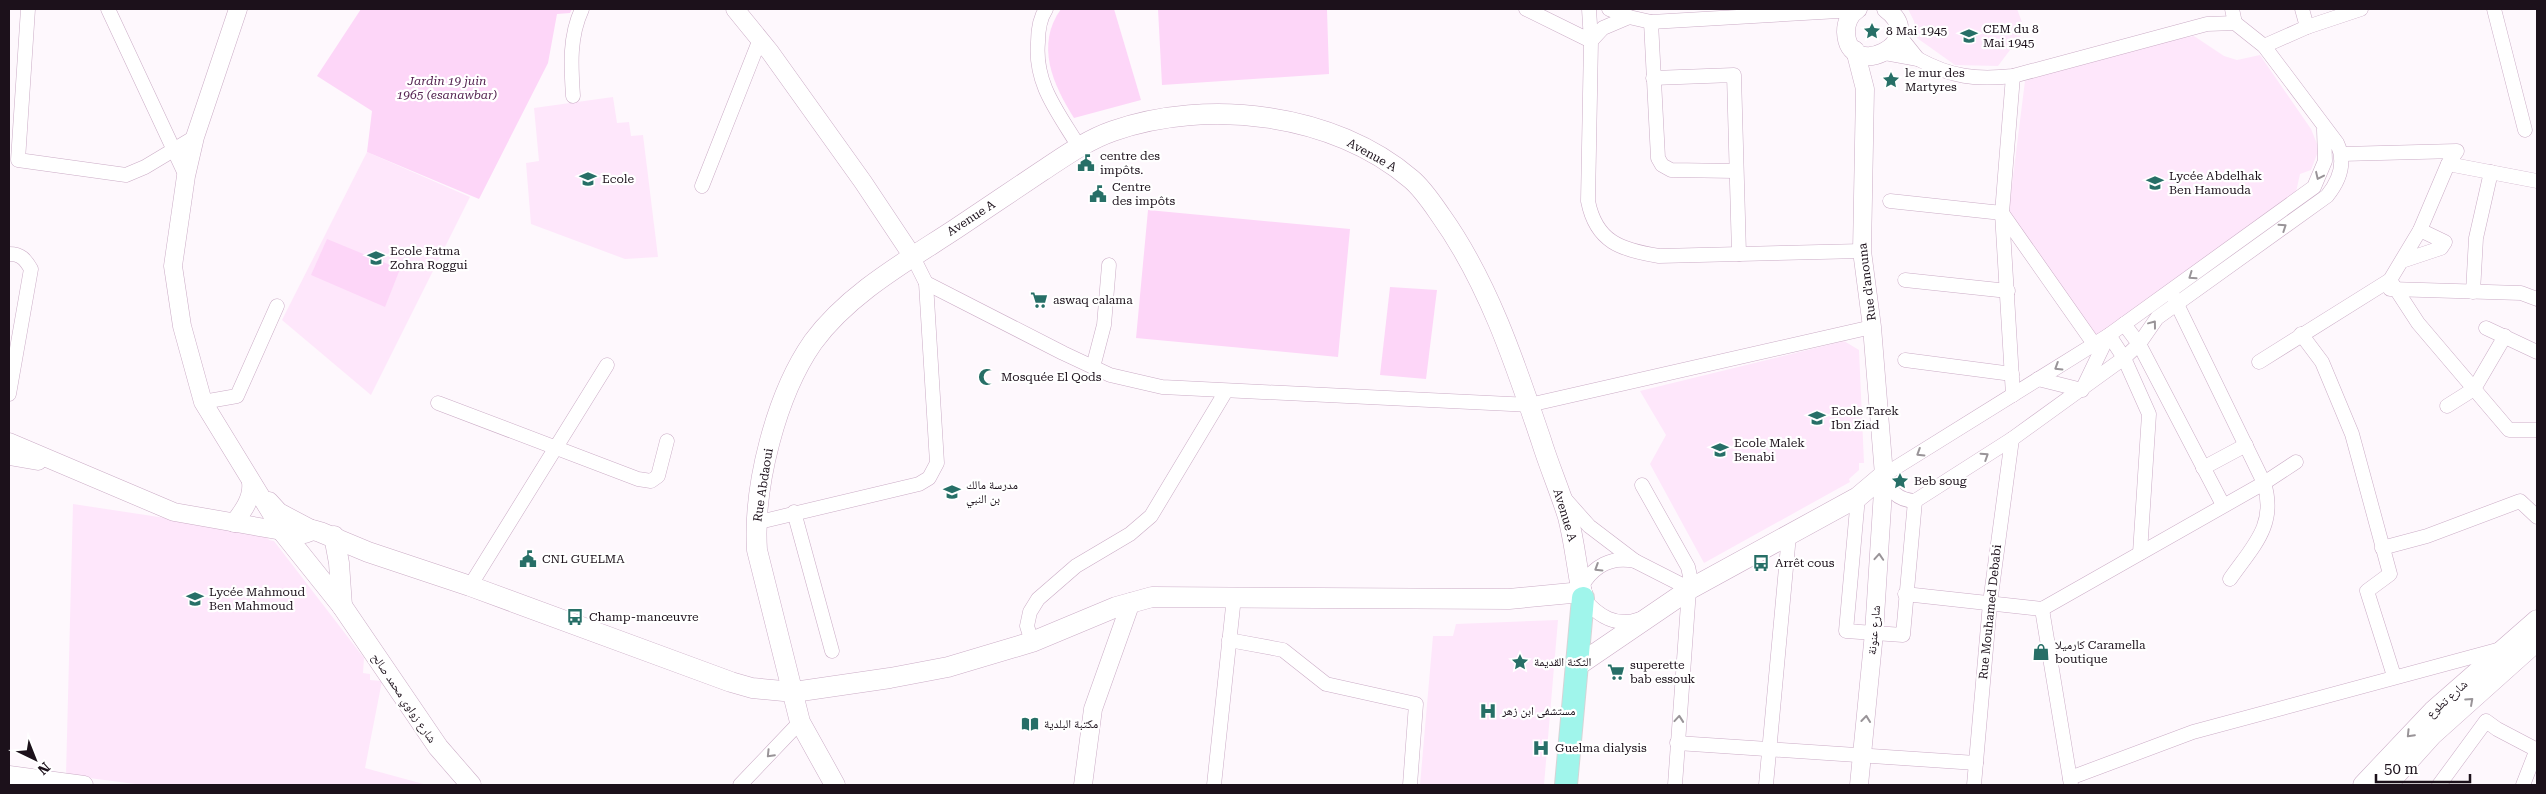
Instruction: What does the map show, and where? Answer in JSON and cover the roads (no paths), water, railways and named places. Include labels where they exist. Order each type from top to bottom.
[{"type":"main road","name":"Avenue A","points":[[913,257],[1078,147],[1112,131],[1158,119],[1202,115],[1242,116],[1282,121],[1317,130],[1358,144],[1389,161],[1414,181],[1432,203],[1469,260],[1489,302],[1529,405],[1577,554],[1582,592]]},
{"type":"main road","name":"Rue Abdaoui","points":[[835,785],[800,722],[758,550],[755,523],[771,434],[791,382],[812,344],[835,317],[853,300],[913,257]]},
{"type":"main road","points":[[1577,666],[1648,616],[1690,590],[1858,497],[1884,475]]},
{"type":"main road","points":[[282,531],[305,533],[313,530],[334,536],[368,552],[470,586],[731,682],[752,688],[794,692],[890,678],[948,667],[1032,642],[1131,602],[1152,596],[1509,599],[1582,592],[1566,785]]},
{"type":"main road","name":"شارع زواوي محمد صالح","points":[[282,531],[311,570],[342,606],[438,747],[471,785]]},
{"type":"main road","points":[[334,536],[339,563],[342,606]]},
{"type":"main road","points":[[311,570],[339,563],[368,552]]},
{"type":"main road","name":"شارع تطوع","points":[[2363,785],[2433,710],[2537,620]]},
{"type":"main road","points":[[2387,785],[2432,735],[2537,641]]},
{"type":"street","points":[[28,9],[18,160],[126,176],[195,137]]},
{"type":"street","points":[[108,9],[186,176]]},
{"type":"street","points":[[238,9],[195,137],[186,176],[173,266],[182,326],[203,402],[282,531]]},
{"type":"street","points":[[573,96],[572,38],[582,9]]},
{"type":"street","points":[[725,9],[739,14],[760,39],[863,182],[913,257],[926,283],[937,462],[929,478],[919,484],[794,512],[755,523]]},
{"type":"street","points":[[1526,9],[1591,42]]},
{"type":"street","points":[[1589,9],[1591,42],[1588,202],[1596,226],[1612,242],[1643,253],[1659,256],[1862,251]]},
{"type":"street","points":[[1609,9],[1629,17],[1651,22],[1829,12],[1854,13],[1847,37],[1855,50],[1865,89]]},
{"type":"street","points":[[1886,9],[1895,19],[1898,34],[1918,58],[1940,71],[1985,79],[2013,76],[2207,24],[2235,23]]},
{"type":"street","points":[[2232,9],[2235,23],[2264,46],[2324,129],[2337,143],[2342,154],[2339,178],[2327,196],[2174,297],[2124,324],[1884,475],[1889,488],[1896,496],[1905,500],[1915,501],[2012,439],[2124,358],[2139,344],[2174,297],[2314,187],[2325,161],[2324,129]]},
{"type":"street","points":[[2302,9],[2307,27]]},
{"type":"street","points":[[2264,46],[2307,27],[2361,9]]},
{"type":"street","points":[[2494,9],[2525,130]]},
{"type":"street","points":[[1041,10],[1036,61],[1042,84],[1078,147]]},
{"type":"street","points":[[1591,42],[1603,28],[1629,17]]},
{"type":"street","points":[[1651,22],[1658,158],[1662,165],[1671,170],[1681,172],[1735,171]]},
{"type":"street","points":[[1865,89],[1881,55],[1891,48],[1898,34]]},
{"type":"street","points":[[702,186],[760,39]]},
{"type":"street","points":[[1855,50],[1861,54],[1918,58]]},
{"type":"street","points":[[1653,78],[1734,75],[1735,171],[1739,254]]},
{"type":"street","points":[[2013,76],[2002,213],[2013,395]]},
{"type":"street","name":"Rue d'anouna","points":[[1865,89],[1862,251],[1872,327],[1884,475]]},
{"type":"street","points":[[2342,154],[2457,151],[2448,164],[2420,230],[2389,286]]},
{"type":"street","points":[[2448,164],[2537,181]]},
{"type":"street","points":[[2472,292],[2476,238],[2491,172]]},
{"type":"street","points":[[1890,200],[2002,213],[2094,344]]},
{"type":"street","points":[[2402,261],[2441,248],[2445,242],[2420,230]]},
{"type":"street","points":[[9,254],[18,254],[26,260],[31,269],[9,394]]},
{"type":"street","points":[[1093,367],[1104,325],[1109,265]]},
{"type":"street","points":[[1905,280],[2008,291]]},
{"type":"street","points":[[926,283],[1093,367],[1132,382],[1162,387],[1226,391],[1529,405],[1872,327]]},
{"type":"street","points":[[2389,286],[2509,430],[2537,430]]},
{"type":"street","points":[[2259,362],[2301,334],[2389,286],[2472,292],[2522,293],[2537,299]]},
{"type":"street","points":[[2174,297],[2264,483],[2269,499],[2268,517],[2260,537],[2230,579]]},
{"type":"street","points":[[203,402],[237,396],[277,306]]},
{"type":"street","points":[[2124,324],[2139,344],[2223,505]]},
{"type":"street","points":[[2486,328],[2537,352]]},
{"type":"street","points":[[2301,334],[2322,362],[2352,434],[2390,574],[2366,591],[2394,676]]},
{"type":"street","points":[[2109,335],[2124,358],[2149,414],[2140,553]]},
{"type":"street","points":[[2082,390],[2109,335]]},
{"type":"street","points":[[2447,406],[2474,389],[2505,336]]},
{"type":"street","points":[[1905,360],[2012,374]]},
{"type":"street","points":[[470,586],[607,365]]},
{"type":"street","points":[[2038,379],[2082,390]]},
{"type":"street","points":[[1032,642],[1027,626],[1030,612],[1038,599],[1076,566],[1130,534],[1151,516],[1226,391]]},
{"type":"street","points":[[438,403],[638,479],[651,481],[658,476],[667,441]]},
{"type":"street","name":"Rue Mouhamed Debabi","points":[[1974,785],[1990,603],[2012,439]]},
{"type":"street","points":[[9,442],[174,512],[282,531]]},
{"type":"street","points":[[2203,468],[2246,445]]},
{"type":"street","points":[[9,456],[66,465]]},
{"type":"street","points":[[1905,594],[2042,609],[2264,483],[2296,462]]},
{"type":"street","name":"شارع عنونة","points":[[1859,785],[1874,633],[1884,475]]},
{"type":"street","points":[[234,523],[248,502],[252,492],[251,482]]},
{"type":"street","points":[[251,482],[279,512],[313,530]]},
{"type":"street","points":[[1642,485],[1688,567],[1690,590],[1675,785]]},
{"type":"street","points":[[1558,492],[1589,526],[1636,561],[1690,590]]},
{"type":"street","points":[[1858,497],[1846,631],[1874,633],[1903,635],[1905,594],[1915,501]]},
{"type":"street","points":[[2382,548],[2427,536],[2520,501],[2537,517]]},
{"type":"street","points":[[794,512],[832,651]]},
{"type":"street","points":[[1766,785],[1789,535]]},
{"type":"street","points":[[1636,561],[1618,559],[1602,564],[1592,570],[1582,592],[1609,620],[1622,623],[1648,616]]},
{"type":"street","points":[[1214,785],[1234,597]]},
{"type":"street","points":[[1083,785],[1092,709],[1131,602]]},
{"type":"street","points":[[2042,609],[2070,781],[2193,732],[2394,676],[2504,648]]},
{"type":"street","points":[[1229,640],[1282,650],[1326,684],[1416,704],[1410,785]]},
{"type":"street","points":[[2439,785],[2486,721],[2497,730],[2537,749],[2523,785]]},
{"type":"street","points":[[740,785],[800,722]]},
{"type":"street","points":[[1677,743],[1976,763]]},
{"type":"street","points":[[9,775],[84,785]]},
{"type":"place","name":"8 Mai 1945","points":[[1872,31]]},
{"type":"place","name":"CEM du 8 Mai 1945","points":[[1969,36]]},
{"type":"place","name":"le mur des Martyres","points":[[1891,80]]},
{"type":"place","name":"centre des impôts.","points":[[1086,163]]},
{"type":"place","name":"Ecole","points":[[588,179]]},
{"type":"place","name":"Lycée Abdelhak Ben Hamouda","points":[[2155,183]]},
{"type":"place","name":"Centre des impôts","points":[[1098,194]]},
{"type":"place","name":"Ecole Fatma Zohra Roggui","points":[[376,258]]},
{"type":"place","name":"aswaq calama","points":[[1039,300]]},
{"type":"place","name":"Mosquée El Qods","points":[[987,377]]},
{"type":"place","name":"Ecole Tarek Ibn Ziad","points":[[1817,418]]},
{"type":"place","name":"Ecole Malek Benabi","points":[[1720,450]]},
{"type":"place","name":"Beb soug","points":[[1900,481]]},
{"type":"place","name":"مدرسة مالك بن النبي","points":[[952,492]]},
{"type":"place","name":"CNL GUELMA","points":[[528,559]]},
{"type":"place","name":"Arrêt cous","points":[[1761,563]]},
{"type":"place","name":"Lycée Mahmoud Ben Mahmoud","points":[[195,599]]},
{"type":"place","name":"Champ-manœuvre","points":[[575,617]]},
{"type":"place","name":"كارميلا Caramella boutique","points":[[2041,652]]},
{"type":"place","name":"الثكنة القديمة","points":[[1520,662]]},
{"type":"place","name":"superette bab essouk","points":[[1616,672]]},
{"type":"place","name":"مستشفى ابن زهر","points":[[1488,711]]},
{"type":"place","name":"مكتبة البلدية","points":[[1030,724]]},
{"type":"place","name":"Guelma dialysis","points":[[1541,748]]},
{"type":"park label","name":"Jardin 19 juin 1965 (esanawbar)","points":[[447,88]]}]
